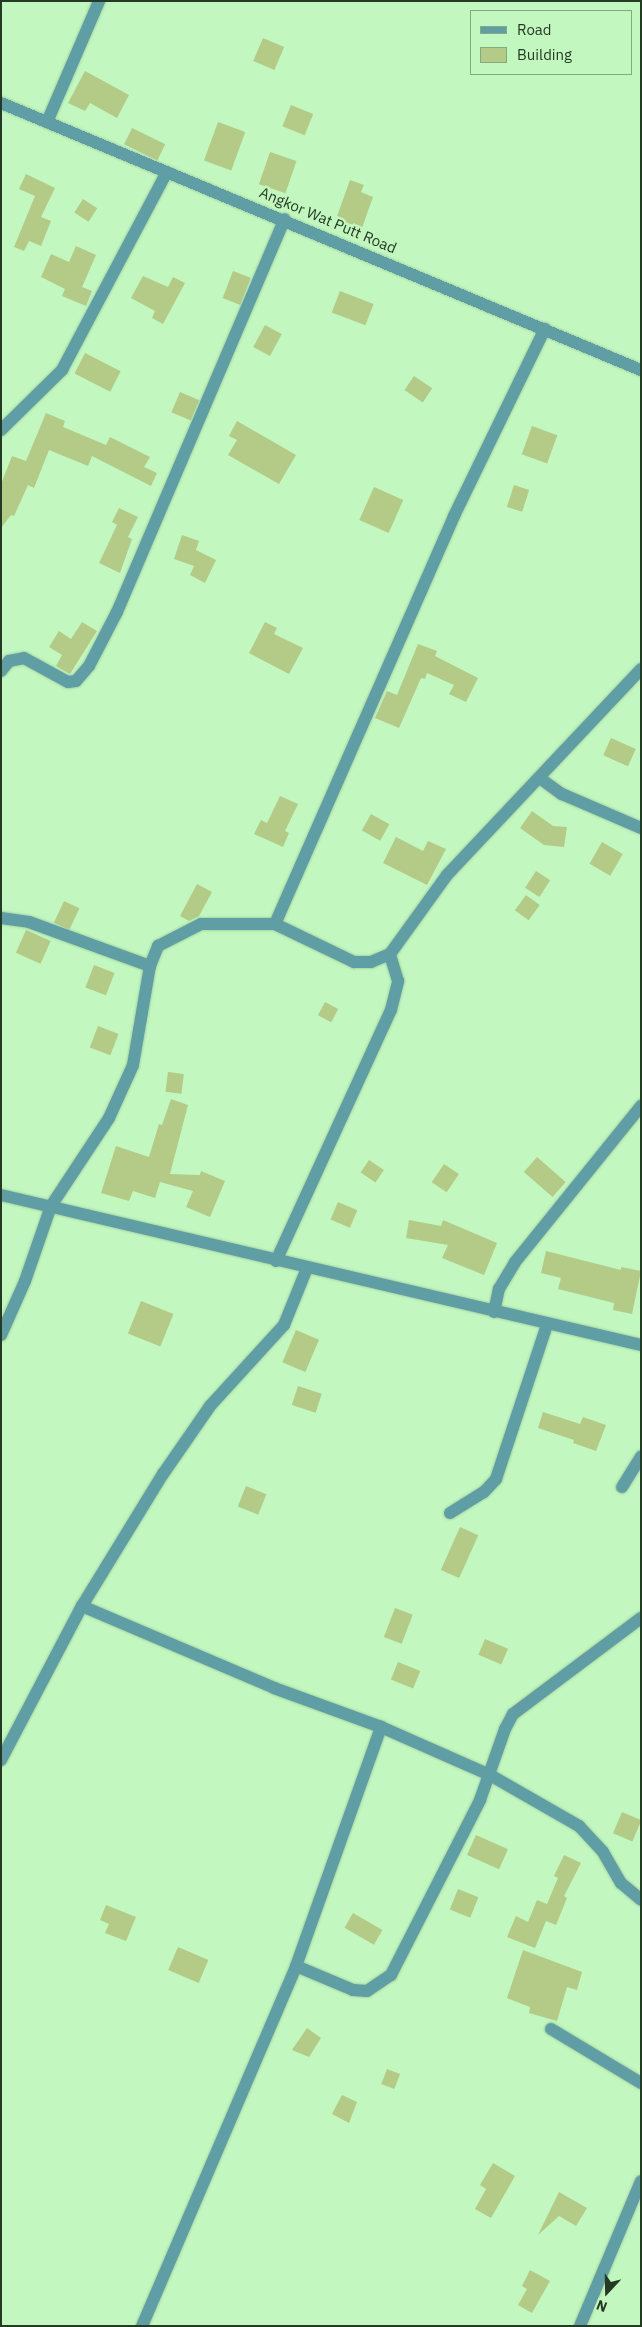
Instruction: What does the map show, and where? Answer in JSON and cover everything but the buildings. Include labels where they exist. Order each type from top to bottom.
[{"type":"street","points":[[47,122],[98,1]]},
{"type":"street","name":"Angkor Wat Putt Road","points":[[1,103],[286,219],[641,370]]},
{"type":"street","points":[[1,430],[62,370],[167,172]]},
{"type":"street","points":[[1,671],[9,661],[24,658],[68,682],[76,681],[89,666],[117,612],[164,497],[286,219]]},
{"type":"street","points":[[274,924],[454,516],[545,329]]},
{"type":"street","points":[[1,1335],[25,1281],[51,1206],[109,1118],[133,1065],[150,966],[158,946],[201,924],[274,924],[354,962],[372,962],[390,954],[447,875],[541,779],[641,669]]},
{"type":"street","points":[[541,779],[562,794],[641,828]]},
{"type":"street","points":[[1,918],[29,922],[150,966]]},
{"type":"street","points":[[276,1261],[391,1010],[398,981],[390,954]]},
{"type":"street","points":[[494,1312],[500,1289],[515,1262],[641,1106]]},
{"type":"street","points":[[1,1195],[547,1325],[641,1345]]},
{"type":"street","points":[[1,1760],[82,1606],[163,1474],[210,1406],[284,1326],[307,1268]]},
{"type":"street","points":[[450,1513],[484,1492],[496,1479],[547,1325]]},
{"type":"street","points":[[622,1486],[641,1456]]},
{"type":"street","points":[[82,1606],[274,1688],[381,1727],[490,1774],[579,1826],[603,1852],[621,1883],[641,1900]]},
{"type":"street","points":[[296,1966],[353,1990],[367,1991],[391,1975],[490,1774],[505,1729],[522,1705],[550,1689],[641,1618]]},
{"type":"street","points":[[142,2326],[296,1966],[381,1727]]},
{"type":"street","points":[[551,2028],[641,2083]]},
{"type":"street","points":[[580,2326],[641,2181]]}]
